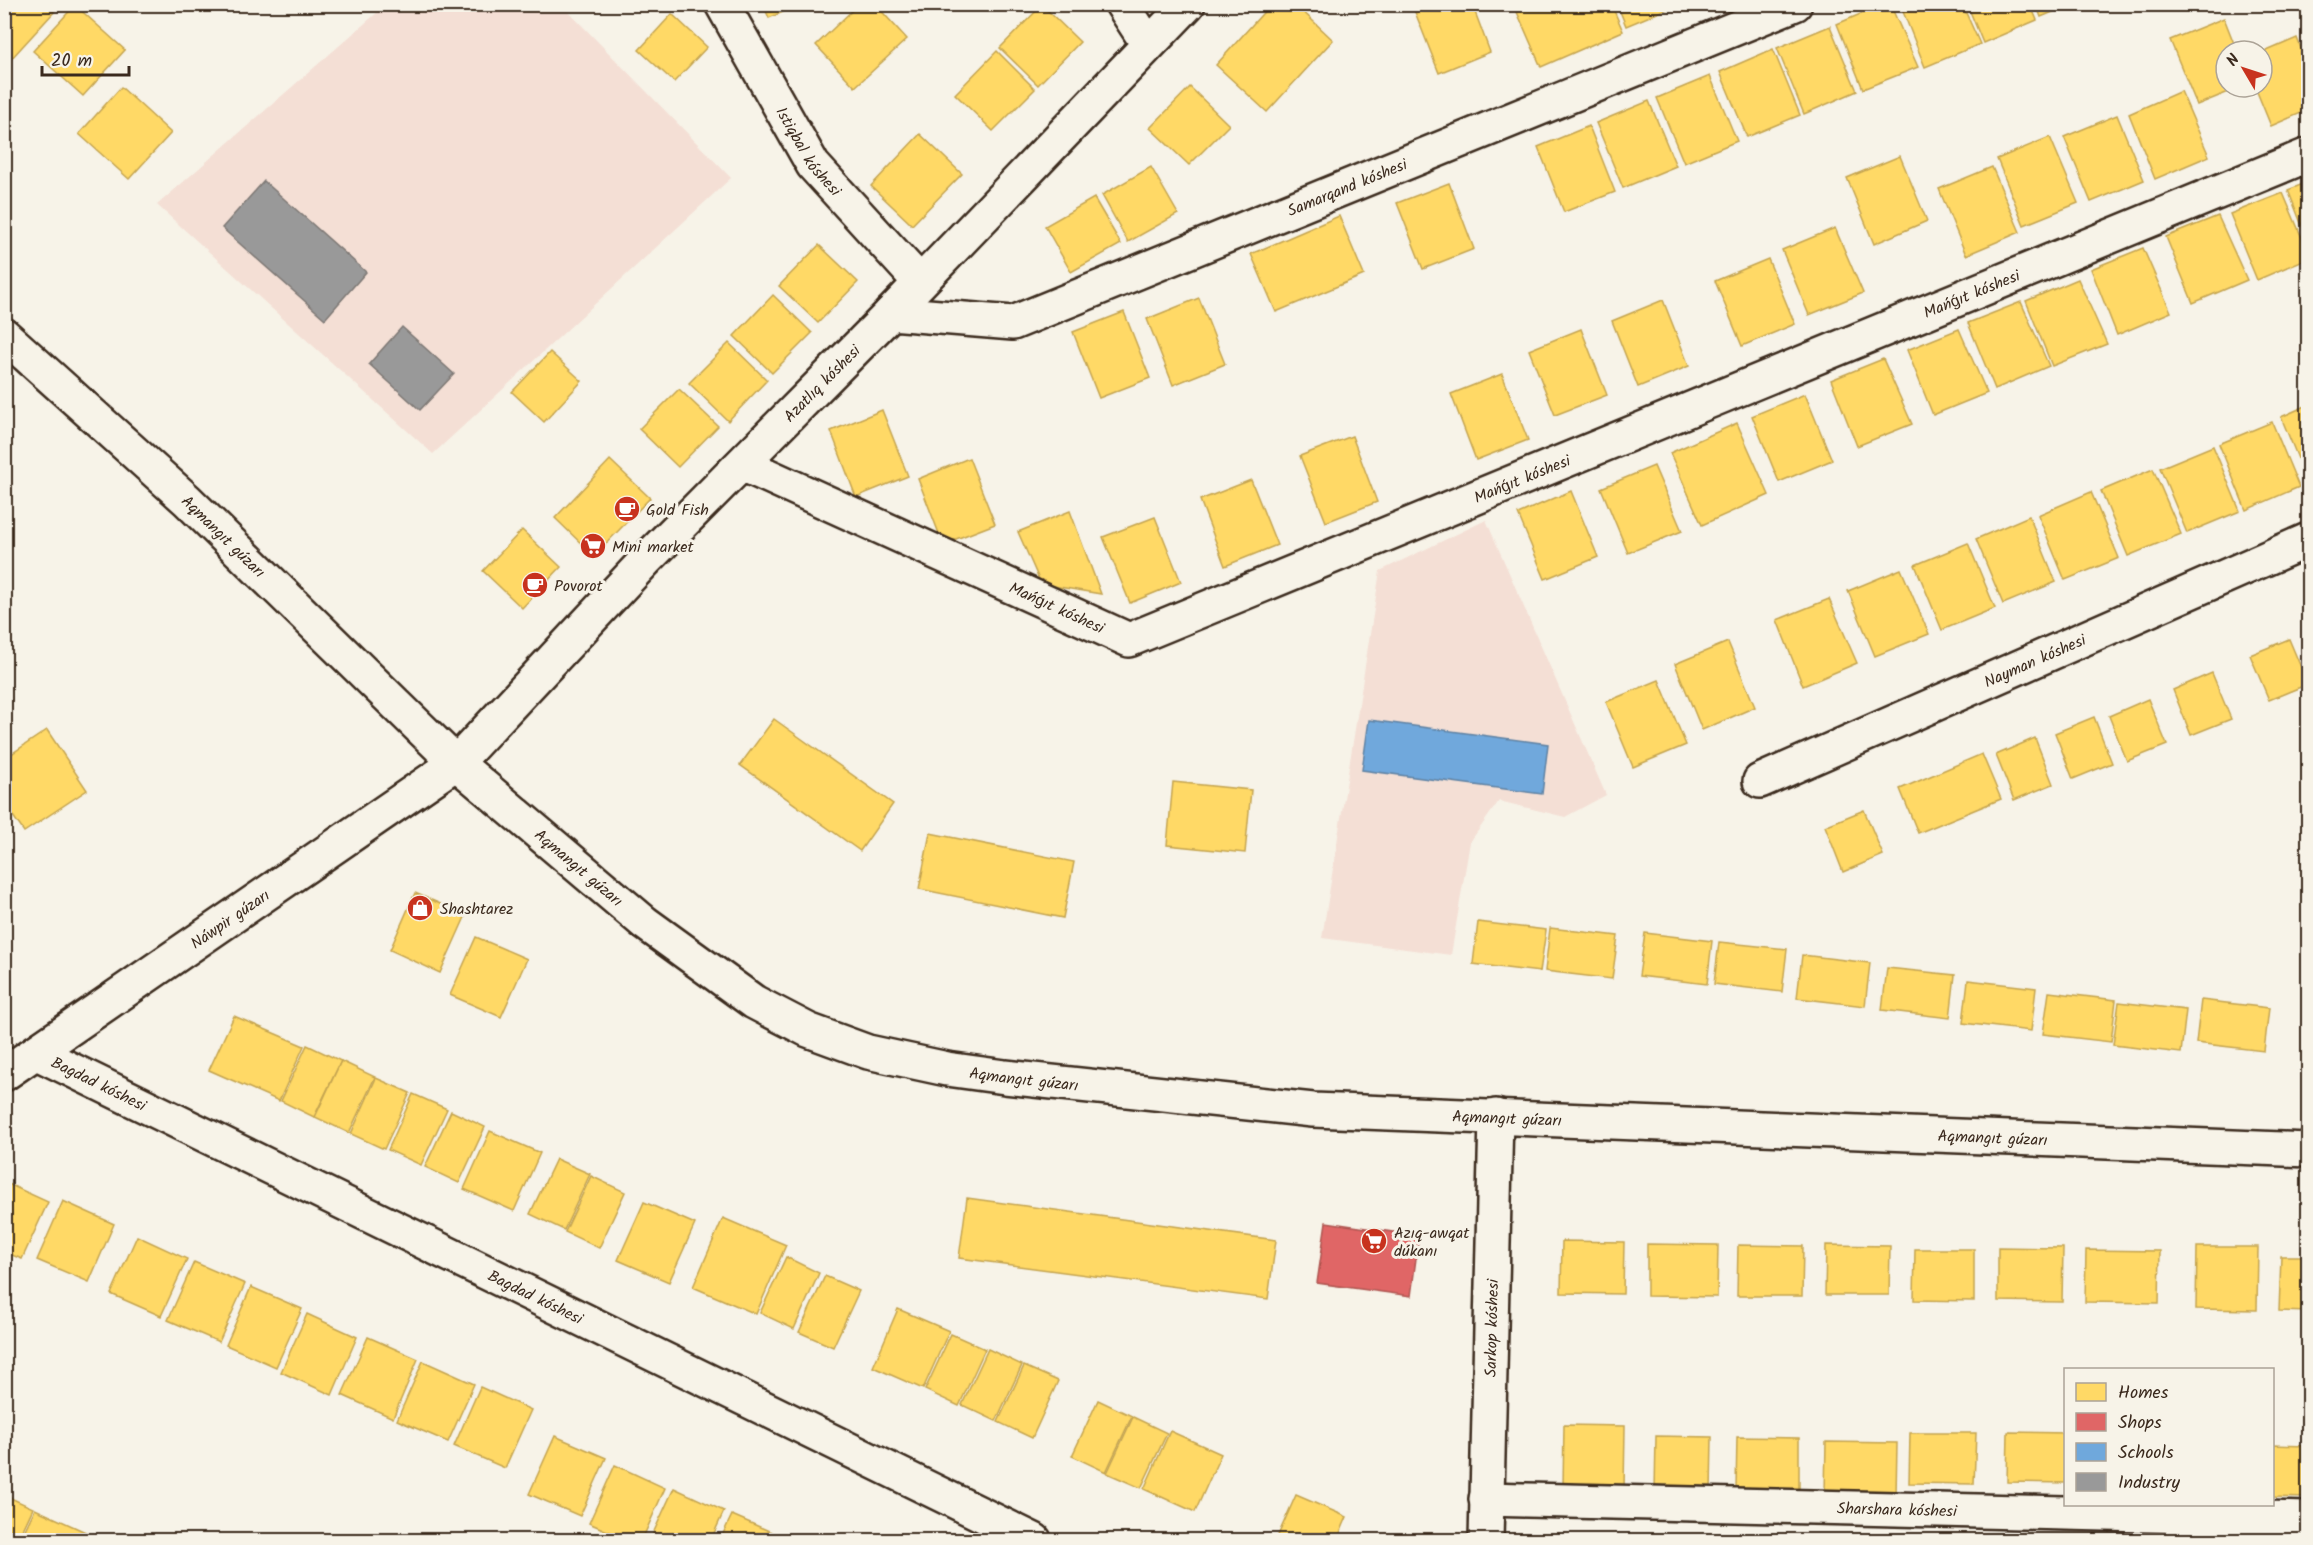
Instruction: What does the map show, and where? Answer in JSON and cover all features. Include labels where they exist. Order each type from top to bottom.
[{"type":"street","name":"Istiqbal kóshesi","points":[[722,4],[813,165],[920,281]]},
{"type":"street","points":[[1122,4],[1148,44]]},
{"type":"street","name":"Azatlıq kóshesi","points":[[456,763],[645,561],[891,313],[1188,4]]},
{"type":"street","name":"Samarqand kóshesi","points":[[891,313],[1013,322],[1796,4]]},
{"type":"street","name":"Mańǵıt kóshesi","points":[[742,464],[1128,640],[2308,155]]},
{"type":"street","name":"Aqmangıt gúzarı","points":[[4,335],[187,500],[456,763],[645,923],[754,1002],[808,1029],[868,1052],[947,1070],[1313,1110],[2308,1150]]},
{"type":"street","name":"Nayman kóshesi","points":[[1760,781],[2308,540]]},
{"type":"street","name":"Náwpir gúzarı","points":[[4,1074],[456,763]]},
{"type":"street","name":"Bagdad kóshesi","points":[[37,1053],[1034,1540]]},
{"type":"street","name":"Sarkop kóshesi","points":[[1485,1540],[1496,1116]]},
{"type":"street","name":"Sharshara kóshesi","points":[[1486,1499],[2308,1519]]},
{"type":"shaded area","points":[[387,4],[562,5],[731,178],[433,454],[157,205]]},
{"type":"shaded area","points":[[1486,520],[1606,795],[1565,817],[1499,801],[1470,842],[1451,955],[1322,938],[1380,571]]},
{"type":"building: Homes","points":[[4,4],[45,4],[54,12],[11,59],[4,53]]},
{"type":"building: Homes","points":[[763,4],[801,4],[769,18]]},
{"type":"building: Homes","points":[[859,4],[875,4],[907,39],[855,87],[816,45]]},
{"type":"building: Homes","points":[[1271,4],[1295,4],[1333,40],[1267,112],[1216,65]]},
{"type":"building: Homes","points":[[1420,4],[1472,4],[1490,52],[1439,73],[1413,7]]},
{"type":"building: Homes","points":[[1611,4],[1623,31],[1541,67],[1514,5]]},
{"type":"building: Homes","points":[[1617,4],[1679,4],[1626,26]]},
{"type":"building: Homes","points":[[1884,4],[1890,4],[1918,67],[1863,89],[1837,24]]},
{"type":"building: Homes","points":[[1900,4],[1962,4],[1980,44],[1925,67]]},
{"type":"building: Homes","points":[[1967,4],[2030,4],[2037,20],[1983,43]]},
{"type":"building: Homes","points":[[2036,4],[2072,4],[2041,17]]},
{"type":"building: Homes","points":[[75,5],[125,50],[83,96],[33,51]]},
{"type":"building: Homes","points":[[1042,5],[1080,42],[1038,85],[1000,48]]},
{"type":"building: Homes","points":[[672,14],[707,47],[674,82],[639,50]]},
{"type":"building: Homes","points":[[2224,18],[2232,39],[2214,39],[2214,98],[2197,105],[2170,40]]},
{"type":"building: Homes","points":[[1830,26],[1857,91],[1804,114],[1777,48]]},
{"type":"building: Homes","points":[[2308,31],[2308,51],[2302,34]]},
{"type":"building: Homes","points":[[2297,38],[2308,66],[2308,110],[2271,126],[2260,99],[2274,99],[2274,48]]},
{"type":"building: Homes","points":[[1773,49],[1800,115],[1747,137],[1720,72]]},
{"type":"building: Homes","points":[[997,51],[1035,89],[993,131],[955,94]]},
{"type":"building: Homes","points":[[1710,76],[1737,141],[1684,163],[1657,98]]},
{"type":"building: Homes","points":[[121,87],[171,133],[129,179],[79,134]]},
{"type":"building: Homes","points":[[1190,87],[1229,125],[1189,165],[1150,128]]},
{"type":"building: Homes","points":[[2181,91],[2209,156],[2155,179],[2129,114]]},
{"type":"building: Homes","points":[[1649,101],[1676,166],[1623,188],[1596,123]]},
{"type":"building: Homes","points":[[2117,115],[2144,180],[2091,202],[2064,137]]},
{"type":"building: Homes","points":[[1589,126],[1615,192],[1564,212],[1538,147]]},
{"type":"building: Homes","points":[[920,134],[962,174],[912,225],[871,186]]},
{"type":"building: Homes","points":[[2050,137],[2078,203],[2024,225],[1997,159]]},
{"type":"building: Homes","points":[[1900,156],[1927,221],[1874,244],[1847,178]]},
{"type":"building: Homes","points":[[1151,167],[1178,214],[1128,242],[1102,195]]},
{"type":"building: Homes","points":[[1992,167],[2020,232],[1966,255],[1939,189]]},
{"type":"building: Homes","points":[[2308,182],[2308,241],[2288,190]]},
{"type":"building: Homes","points":[[1449,183],[1474,249],[1423,269],[1397,203]]},
{"type":"building: Homes","points":[[2283,193],[2308,252],[2308,258],[2257,280],[2230,214]]},
{"type":"building: Homes","points":[[1094,198],[1121,244],[1071,272],[1045,226]]},
{"type":"building: Homes","points":[[1339,216],[1364,275],[1276,312],[1251,254]]},
{"type":"building: Homes","points":[[2218,216],[2247,280],[2193,303],[2166,237]]},
{"type":"building: Homes","points":[[1835,228],[1863,293],[1809,315],[1782,250]]},
{"type":"building: Homes","points":[[819,245],[858,282],[818,323],[779,286]]},
{"type":"building: Homes","points":[[2143,248],[2171,312],[2117,335],[2091,269]]},
{"type":"building: Homes","points":[[1768,259],[1795,324],[1742,346],[1715,281]]},
{"type":"building: Homes","points":[[2078,279],[2107,344],[2052,366],[2026,301]]},
{"type":"building: Homes","points":[[773,295],[812,333],[772,373],[734,336]]},
{"type":"building: Homes","points":[[1199,298],[1225,364],[1173,385],[1147,319]]},
{"type":"building: Homes","points":[[1663,300],[1689,366],[1638,387],[1612,321]]},
{"type":"building: Homes","points":[[2021,302],[2049,366],[1995,389],[1968,323]]},
{"type":"building: Homes","points":[[1124,312],[1150,378],[1099,398],[1073,332]]},
{"type":"building: Homes","points":[[1581,329],[1607,395],[1555,415],[1529,350]]},
{"type":"building: Homes","points":[[1959,329],[1987,393],[1933,415],[1907,350]]},
{"type":"building: Homes","points":[[729,343],[767,380],[728,421],[689,383]]},
{"type":"building: Homes","points":[[550,352],[582,381],[544,422],[512,392]]},
{"type":"building: Homes","points":[[1883,359],[1912,424],[1857,446],[1831,380]]},
{"type":"building: Homes","points":[[1502,374],[1528,440],[1476,460],[1451,394]]},
{"type":"building: Homes","points":[[679,389],[718,426],[678,467],[639,429]]},
{"type":"building: Homes","points":[[1805,394],[1832,460],[1779,482],[1752,416]]},
{"type":"building: Homes","points":[[2308,405],[2308,483],[2281,417]]},
{"type":"building: Homes","points":[[882,410],[908,476],[856,497],[831,431]]},
{"type":"building: Homes","points":[[2272,422],[2299,487],[2246,510],[2219,444]]},
{"type":"building: Homes","points":[[1737,423],[1769,495],[1702,525],[1670,453]]},
{"type":"building: Homes","points":[[1352,436],[1377,502],[1326,522],[1300,456]]},
{"type":"building: Homes","points":[[2213,446],[2240,511],[2187,533],[2160,468]]},
{"type":"building: Homes","points":[[969,458],[995,524],[943,544],[918,479]]},
{"type":"building: Homes","points":[[610,460],[650,498],[594,556],[555,518]]},
{"type":"building: Homes","points":[[1654,466],[1682,531],[1628,553],[1601,488]]},
{"type":"building: Homes","points":[[2153,469],[2181,534],[2128,556],[2101,491]]},
{"type":"building: Homes","points":[[1251,480],[1277,545],[1225,566],[1200,500]]},
{"type":"building: Homes","points":[[1571,491],[1598,557],[1545,579],[1518,514]]},
{"type":"building: Homes","points":[[2091,492],[2119,558],[2065,580],[2038,515]]},
{"type":"building: Homes","points":[[1070,511],[1101,594],[1041,584],[1018,532]]},
{"type":"building: Homes","points":[[2029,516],[2056,582],[2003,604],[1976,539]]},
{"type":"building: Homes","points":[[1155,517],[1181,582],[1130,603],[1103,537]]},
{"type":"building: Homes","points":[[522,530],[561,567],[522,608],[483,571]]},
{"type":"building: Homes","points":[[1968,543],[1995,608],[1942,630],[1915,565]]},
{"type":"building: Homes","points":[[1901,569],[1929,634],[1875,656],[1848,591]]},
{"type":"building: Homes","points":[[1829,599],[1857,663],[1803,686],[1777,620]]},
{"type":"building: Homes","points":[[2289,639],[2308,684],[2269,700],[2250,655]]},
{"type":"building: Homes","points":[[1728,642],[1755,707],[1702,730],[1675,664]]},
{"type":"building: Homes","points":[[2212,673],[2231,719],[2191,735],[2173,690]]},
{"type":"building: Homes","points":[[1659,680],[1686,745],[1633,767],[1606,702]]},
{"type":"building: Homes","points":[[2148,699],[2167,745],[2127,761],[2109,716]]},
{"type":"building: Homes","points":[[2094,717],[2112,763],[2073,779],[2055,733]]},
{"type":"building: Homes","points":[[774,719],[893,804],[860,851],[740,765]]},
{"type":"building: Homes","points":[[47,730],[87,790],[24,832],[4,803],[4,759]]},
{"type":"building: Homes","points":[[2035,738],[2053,784],[2014,800],[1996,755]]},
{"type":"building: Homes","points":[[1982,754],[2001,799],[1918,833],[1900,789]]},
{"type":"building: Homes","points":[[1173,782],[1251,790],[1245,853],[1167,845]]},
{"type":"building: Homes","points":[[1864,810],[1883,855],[1843,872],[1825,826]]},
{"type":"building: Homes","points":[[930,833],[1074,862],[1063,918],[919,889]]},
{"type":"building: Homes","points":[[415,893],[466,915],[440,973],[390,950]]},
{"type":"building: Homes","points":[[1478,922],[1546,930],[1540,972],[1473,964]]},
{"type":"building: Homes","points":[[1550,928],[1618,936],[1612,979],[1545,971]]},
{"type":"building: Homes","points":[[1645,933],[1712,941],[1707,984],[1639,976]]},
{"type":"building: Homes","points":[[476,937],[527,959],[501,1017],[450,995]]},
{"type":"building: Homes","points":[[1719,942],[1787,949],[1782,992],[1714,984]]},
{"type":"building: Homes","points":[[1802,955],[1870,963],[1865,1006],[1797,998]]},
{"type":"building: Homes","points":[[1887,968],[1955,975],[1950,1018],[1882,1010]]},
{"type":"building: Homes","points":[[1968,980],[2036,988],[2031,1031],[1963,1023]]},
{"type":"building: Homes","points":[[2049,992],[2116,1000],[2111,1042],[2043,1034]]},
{"type":"building: Homes","points":[[2201,1000],[2269,1008],[2264,1051],[2196,1043]]},
{"type":"building: Homes","points":[[2119,1002],[2186,1010],[2181,1053],[2113,1045]]},
{"type":"building: Homes","points":[[234,1016],[304,1046],[279,1101],[209,1070]]},
{"type":"building: Homes","points":[[307,1045],[341,1061],[314,1117],[281,1101]]},
{"type":"building: Homes","points":[[341,1061],[375,1077],[349,1133],[315,1117]]},
{"type":"building: Homes","points":[[376,1078],[410,1093],[384,1149],[351,1134]]},
{"type":"building: Homes","points":[[413,1094],[447,1109],[421,1165],[388,1150]]},
{"type":"building: Homes","points":[[451,1111],[485,1127],[459,1183],[425,1167]]},
{"type":"building: Homes","points":[[490,1131],[540,1153],[514,1211],[464,1189]]},
{"type":"building: Homes","points":[[556,1159],[590,1174],[564,1230],[530,1214]]},
{"type":"building: Homes","points":[[591,1176],[625,1192],[599,1248],[565,1232]]},
{"type":"building: Homes","points":[[4,1182],[48,1202],[22,1259],[4,1252]]},
{"type":"building: Homes","points":[[967,1198],[1276,1240],[1268,1299],[959,1258]]},
{"type":"building: Homes","points":[[63,1201],[114,1224],[89,1282],[37,1260]]},
{"type":"building: Homes","points":[[644,1202],[695,1224],[669,1282],[618,1260]]},
{"type":"building: Homes","points":[[723,1218],[786,1245],[756,1314],[693,1287]]},
{"type":"building: Homes","points":[[137,1236],[187,1259],[161,1316],[111,1294]]},
{"type":"building: Homes","points":[[1562,1241],[1624,1242],[1623,1294],[1561,1293]]},
{"type":"building: Homes","points":[[1647,1244],[1718,1245],[1717,1297],[1647,1296]]},
{"type":"building: Homes","points":[[1738,1245],[1803,1246],[1802,1296],[1737,1296]]},
{"type":"building: Homes","points":[[1826,1245],[1890,1246],[1889,1295],[1825,1295]]},
{"type":"building: Homes","points":[[1998,1247],[2063,1248],[2062,1302],[1998,1301]]},
{"type":"building: Homes","points":[[2197,1247],[2258,1247],[2257,1310],[2196,1309]]},
{"type":"building: Homes","points":[[1915,1249],[1974,1249],[1974,1301],[1914,1300]]},
{"type":"building: Homes","points":[[2086,1250],[2160,1251],[2159,1303],[2085,1302]]},
{"type":"building: Homes","points":[[2281,1256],[2308,1256],[2308,1312],[2279,1311]]},
{"type":"building: Homes","points":[[786,1257],[819,1273],[794,1329],[760,1313]]},
{"type":"building: Homes","points":[[194,1262],[245,1284],[219,1342],[168,1320]]},
{"type":"building: Homes","points":[[825,1276],[859,1291],[833,1347],[799,1332]]},
{"type":"building: Homes","points":[[251,1287],[302,1309],[276,1367],[226,1345]]},
{"type":"building: Homes","points":[[898,1309],[949,1331],[923,1389],[873,1367]]},
{"type":"building: Homes","points":[[307,1314],[357,1337],[332,1395],[281,1372]]},
{"type":"building: Homes","points":[[951,1334],[985,1349],[959,1406],[925,1390]]},
{"type":"building: Homes","points":[[368,1337],[418,1359],[393,1418],[342,1395]]},
{"type":"building: Homes","points":[[988,1349],[1022,1365],[996,1421],[962,1405]]},
{"type":"building: Homes","points":[[423,1361],[474,1384],[448,1442],[397,1420]]},
{"type":"building: Homes","points":[[1024,1366],[1058,1381],[1032,1438],[998,1422]]},
{"type":"building: Homes","points":[[480,1387],[531,1410],[505,1468],[454,1446]]},
{"type":"building: Homes","points":[[1098,1400],[1132,1416],[1106,1472],[1072,1456]]},
{"type":"building: Homes","points":[[1133,1417],[1167,1433],[1141,1488],[1107,1473]]},
{"type":"building: Homes","points":[[1564,1425],[1625,1426],[1624,1489],[1563,1488]]},
{"type":"building: Homes","points":[[1170,1431],[1221,1454],[1195,1512],[1144,1489]]},
{"type":"building: Homes","points":[[2008,1432],[2064,1433],[2064,1483],[2007,1482]]},
{"type":"building: Homes","points":[[1910,1433],[1976,1433],[1974,1484],[1909,1483]]},
{"type":"building: Homes","points":[[555,1436],[606,1458],[580,1516],[529,1494]]},
{"type":"building: Homes","points":[[1656,1436],[1712,1437],[1711,1492],[1655,1492]]},
{"type":"building: Homes","points":[[1737,1437],[1799,1438],[1799,1490],[1736,1489]]},
{"type":"building: Homes","points":[[1826,1442],[1897,1443],[1896,1495],[1825,1494]]},
{"type":"building: Homes","points":[[2274,1445],[2308,1446],[2308,1498],[2274,1497]]},
{"type":"building: Homes","points":[[615,1465],[665,1488],[642,1540],[628,1540],[589,1523]]},
{"type":"building: Homes","points":[[674,1488],[724,1511],[711,1540],[650,1540]]},
{"type":"building: Homes","points":[[4,1495],[33,1508],[18,1540],[4,1540]]},
{"type":"building: Homes","points":[[1296,1495],[1347,1517],[1337,1540],[1276,1540]]},
{"type":"building: Homes","points":[[35,1509],[92,1535],[90,1540],[20,1540]]},
{"type":"building: Homes","points":[[732,1515],[783,1537],[782,1540],[720,1540]]},
{"type":"building: Shops","points":[[1326,1222],[1419,1236],[1411,1296],[1317,1283]]},
{"type":"building: Schools","points":[[1369,720],[1548,744],[1542,794],[1362,770]]},
{"type":"building: Industry","points":[[264,181],[366,272],[325,319],[222,228]]},
{"type":"building: Industry","points":[[402,327],[454,374],[420,410],[369,364]]},
{"type":"place","name":"Gold Fish","points":[[627,509]]},
{"type":"place","name":"Mini market","points":[[593,546]]},
{"type":"place","name":"Povorot","points":[[535,585]]},
{"type":"place","name":"Shashtarez","points":[[420,908]]},
{"type":"place","name":"Azıq-awqat dúkanı","points":[[1374,1241]]}]
